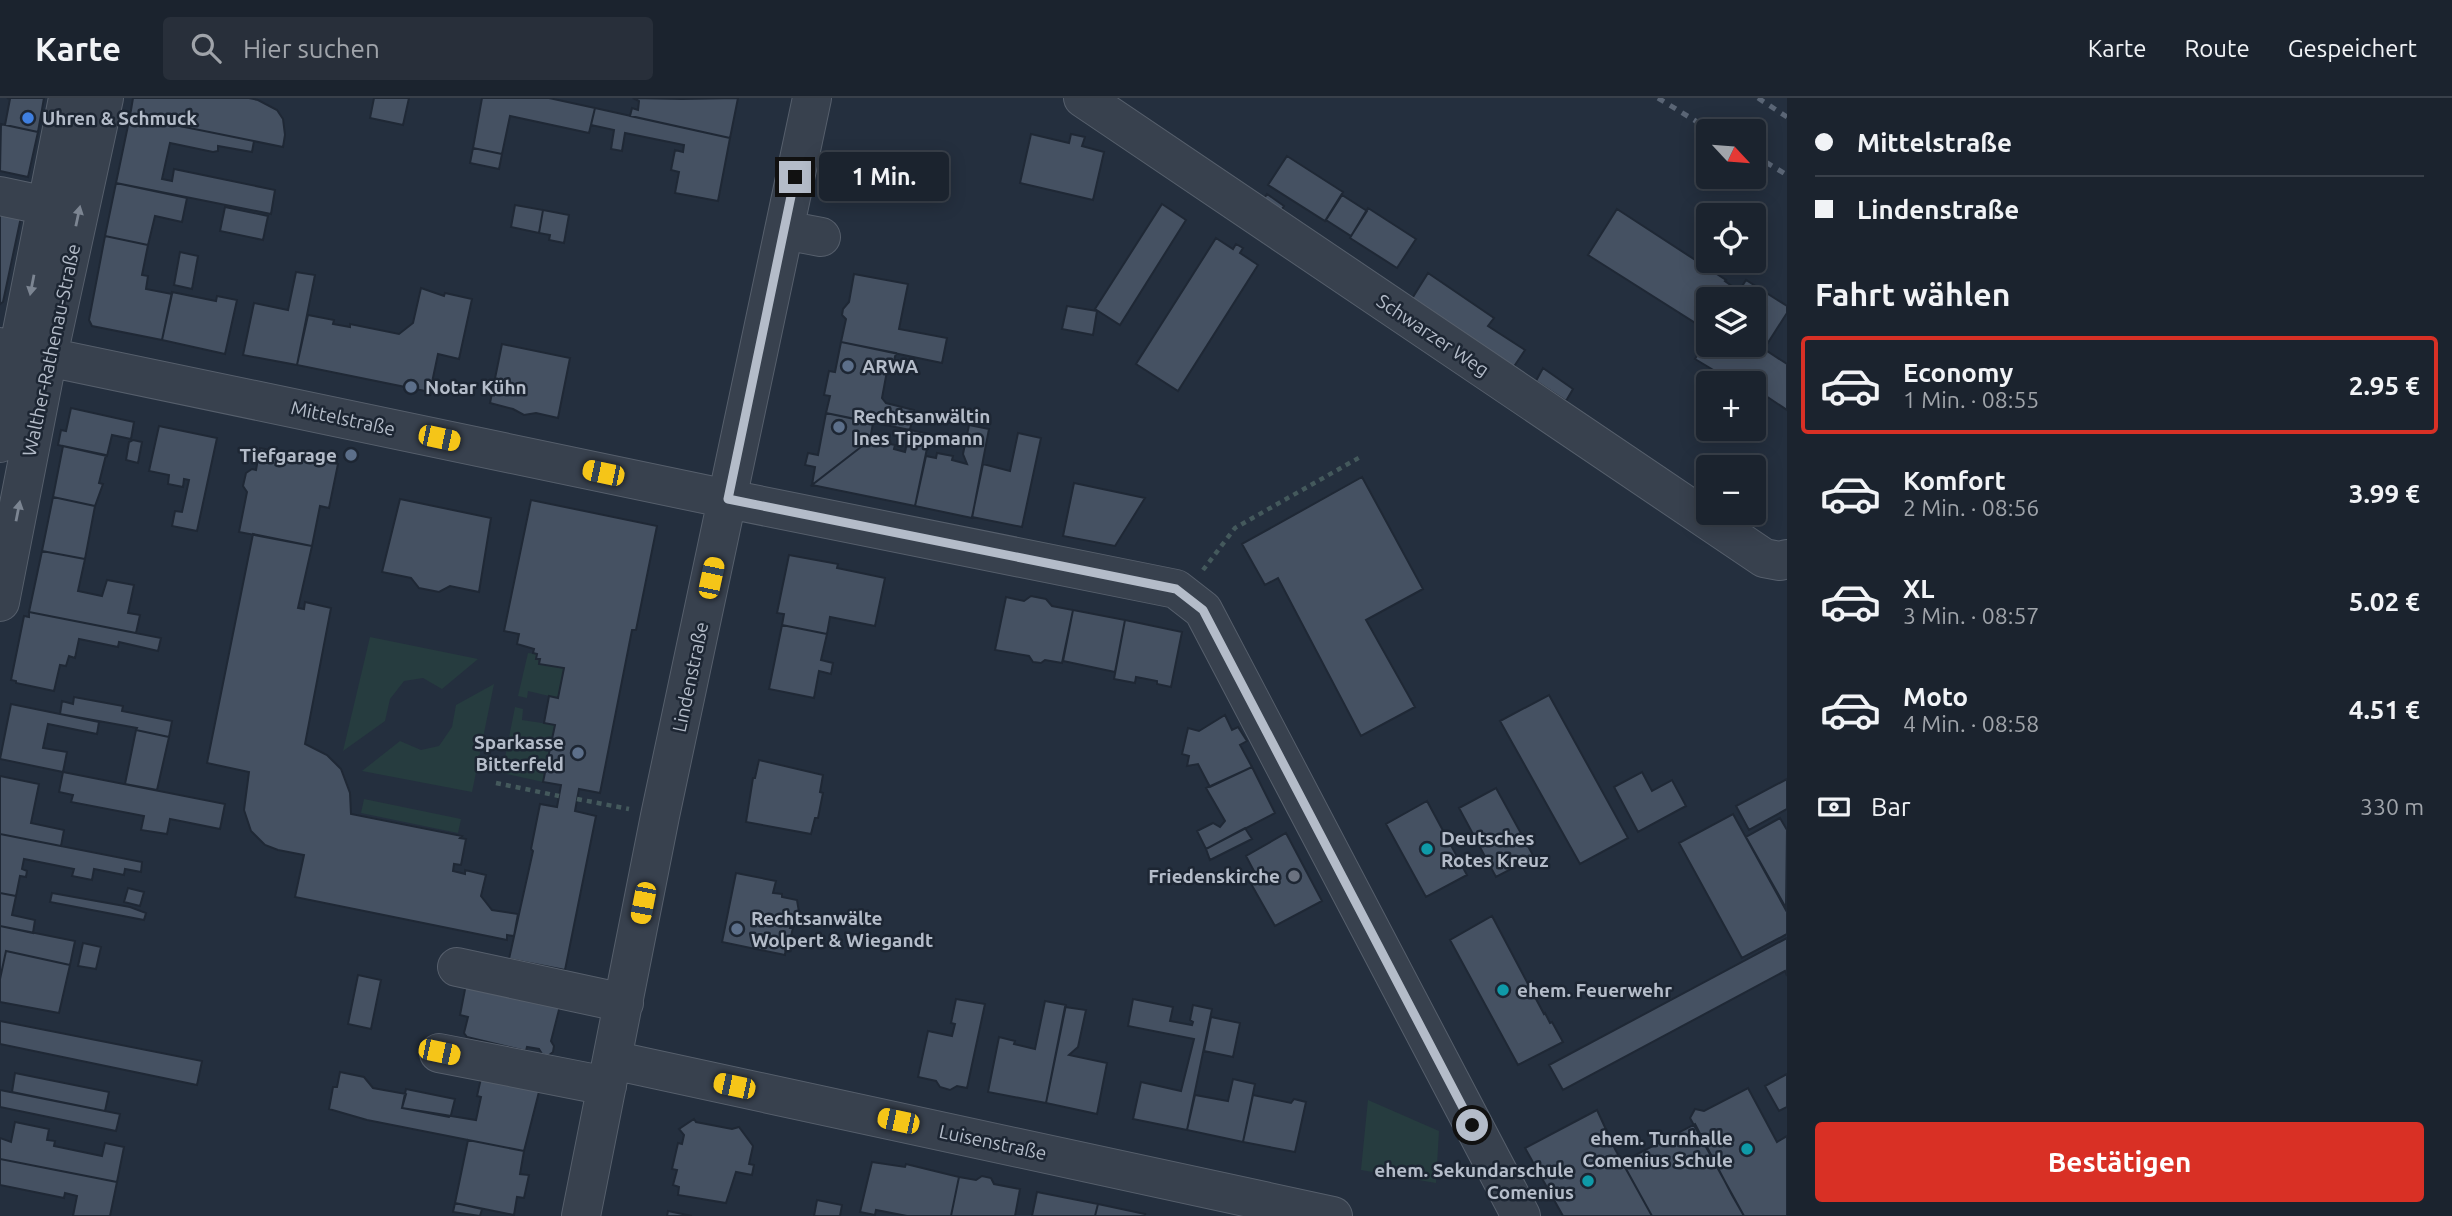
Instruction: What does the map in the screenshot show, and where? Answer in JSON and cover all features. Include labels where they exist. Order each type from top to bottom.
[{"type":"street","name":"Walther-Rathenau-Straße","points":[[0,443],[22,351],[68,98]]},
{"type":"street","name":"Walther-Rathenau-Straße","points":[[0,602],[22,351],[104,98]]},
{"type":"street","name":"Lindenstraße","points":[[581,1216],[660,816],[812,98]]},
{"type":"street","name":"Schwarzer Weg","points":[[1083,98],[1764,558],[1780,561],[1787,559]]},
{"type":"street","points":[[0,196],[47,206]]},
{"type":"street","points":[[784,230],[821,237]]},
{"type":"street","name":"Mittelstraße","points":[[22,351],[728,499],[1176,589],[1203,610],[1521,1216]]},
{"type":"street","points":[[457,967],[624,1003]]},
{"type":"street","name":"Luisenstraße","points":[[439,1052],[610,1073],[1334,1216]]},
{"type":"path","points":[[1184,595],[1235,528],[1362,456]]},
{"type":"path","points":[[496,783],[559,796]]},
{"type":"path","points":[[577,799],[660,816]]},
{"type":"green space","points":[[370,637],[478,659],[442,689],[423,678],[404,681],[390,699],[385,721],[343,751]]},
{"type":"green space","points":[[528,653],[537,654],[539,664],[564,668],[558,698],[528,691],[527,698],[518,696]]},
{"type":"green space","points":[[494,684],[472,792],[362,771],[400,741],[421,750],[439,746],[452,727],[456,705]]},
{"type":"green space","points":[[515,707],[523,709],[522,720],[555,725],[543,782],[502,773]]},
{"type":"green space","points":[[364,799],[461,819],[458,833],[361,813]]},
{"type":"green space","points":[[1368,1100],[1439,1131],[1436,1183],[1361,1170]]},
{"type":"building","points":[[7,98],[44,98],[38,132],[5,125],[10,99]]},
{"type":"building","points":[[133,98],[258,100],[277,110],[283,119],[283,147],[130,116]]},
{"type":"building","points":[[374,98],[409,98],[403,125],[370,118]]},
{"type":"building","points":[[482,98],[549,98],[595,108],[589,133],[510,116],[502,154],[473,148]]},
{"type":"building","points":[[633,98],[738,98],[730,138],[630,116],[632,108],[638,110],[639,101]]},
{"type":"building","points":[[595,108],[730,138],[718,201],[675,193],[679,172],[671,170],[675,150],[683,152],[684,145],[625,133],[622,151],[611,149],[614,130],[591,125]]},
{"type":"building","points":[[130,116],[254,141],[252,152],[218,146],[218,151],[213,152],[170,143],[162,179],[172,181],[174,169],[275,190],[271,214],[116,183]]},
{"type":"building","points":[[1,124],[38,132],[28,177],[0,171]]},
{"type":"building","points":[[1031,134],[1069,143],[1071,134],[1085,137],[1082,146],[1104,152],[1093,200],[1020,183]]},
{"type":"building","points":[[473,148],[502,154],[499,169],[470,163]]},
{"type":"building","points":[[1287,156],[1343,192],[1325,221],[1268,185]]},
{"type":"building","points":[[116,183],[187,198],[182,222],[155,216],[148,245],[105,236]]},
{"type":"building","points":[[1267,194],[1284,206],[1277,217],[1260,205]]},
{"type":"building","points":[[1342,195],[1367,211],[1351,236],[1326,220]]},
{"type":"building","points":[[1162,204],[1186,220],[1120,325],[1095,309]]},
{"type":"building","points":[[515,205],[543,210],[539,233],[511,227]]},
{"type":"building","points":[[225,207],[268,216],[263,240],[220,231]]},
{"type":"building","points":[[1368,208],[1416,239],[1397,268],[1350,238]]},
{"type":"building","points":[[1617,209],[1696,260],[1696,273],[1715,273],[1733,287],[1696,287],[1696,323],[1588,255]]},
{"type":"building","points":[[543,210],[569,215],[564,243],[549,240],[550,235],[539,233]]},
{"type":"building","points":[[0,212],[21,217],[3,302],[0,304]]},
{"type":"building","points":[[105,236],[148,245],[142,275],[148,276],[146,289],[172,294],[162,340],[92,326],[89,320]]},
{"type":"building","points":[[1216,238],[1233,249],[1236,244],[1243,248],[1240,253],[1258,265],[1178,391],[1136,364]]},
{"type":"building","points":[[180,252],[198,256],[192,289],[174,285]]},
{"type":"building","points":[[296,272],[315,275],[297,365],[243,355],[254,303],[288,310]]},
{"type":"building","points":[[1428,273],[1494,318],[1488,326],[1525,350],[1513,368],[1408,305]]},
{"type":"building","points":[[854,274],[908,284],[899,329],[947,338],[942,363],[841,342],[846,319],[842,315],[843,309],[849,302]]},
{"type":"building","points":[[1746,280],[1757,287],[1742,287]]},
{"type":"building","points":[[421,288],[444,296],[445,293],[472,299],[459,359],[438,354],[430,392],[297,365],[308,315],[334,320],[333,324],[350,327],[350,324],[399,334],[413,323]]},
{"type":"building","points":[[172,292],[216,301],[217,296],[237,300],[225,354],[162,340]]},
{"type":"building","points":[[1766,293],[1787,306],[1787,313],[1766,346]]},
{"type":"building","points":[[1067,306],[1097,311],[1093,335],[1062,329]]},
{"type":"building","points":[[841,342],[896,353],[891,372],[887,371],[882,398],[886,403],[914,410],[910,430],[826,413],[830,396],[824,395],[829,371],[835,372]]},
{"type":"building","points":[[502,344],[570,358],[558,418],[536,413],[524,415],[490,403]]},
{"type":"building","points":[[1766,350],[1787,364],[1787,410],[1766,396],[1766,371],[1715,371],[1695,359],[1766,357]]},
{"type":"building","points":[[1543,368],[1573,389],[1566,401],[1536,381]]},
{"type":"building","points":[[71,408],[134,422],[131,439],[112,435],[107,456],[58,445],[61,430],[66,431]]},
{"type":"building","points":[[826,413],[873,423],[870,440],[812,485],[815,467],[805,465],[808,453],[818,455]]},
{"type":"building","points":[[969,425],[989,429],[972,518],[915,506],[926,456],[936,458],[937,453],[953,456],[952,460],[967,464],[963,454]]},
{"type":"building","points":[[159,426],[217,438],[197,531],[172,526],[175,511],[182,512],[189,480],[184,479],[183,487],[168,484],[169,475],[149,471]]},
{"type":"building","points":[[910,430],[930,434],[915,506],[812,485],[870,440],[895,445],[894,449],[905,452]]},
{"type":"building","points":[[1018,433],[1041,438],[1022,527],[972,517],[983,464],[1010,471]]},
{"type":"building","points":[[129,442],[142,442],[138,463],[126,460]]},
{"type":"building","points":[[63,446],[106,455],[99,483],[103,484],[95,506],[53,497]]},
{"type":"building","points":[[260,448],[338,464],[329,508],[320,506],[312,546],[239,532],[247,492],[243,486],[246,473],[252,469],[256,470]]},
{"type":"building","points":[[1362,477],[1423,589],[1366,620],[1415,707],[1361,736],[1278,578],[1265,585],[1242,544]]},
{"type":"building","points":[[1074,483],[1145,498],[1115,546],[1063,536]]},
{"type":"building","points":[[53,497],[95,506],[85,559],[42,551]]},
{"type":"building","points":[[400,499],[491,518],[479,592],[450,586],[439,592],[419,588],[411,578],[382,572]]},
{"type":"building","name":"Sparkasse Bitterfeld","points":[[531,500],[657,526],[636,630],[632,630],[600,793],[579,789],[575,811],[596,816],[565,970],[509,959],[533,851],[531,849],[540,804],[557,807],[561,785],[543,782],[555,725],[544,723],[549,696],[558,698],[564,668],[539,664],[540,659],[536,659],[534,649],[517,644],[519,634],[504,631]]},
{"type":"building","points":[[253,534],[312,546],[298,608],[304,609],[305,602],[331,608],[305,744],[327,755],[341,769],[350,793],[351,814],[466,839],[461,865],[454,864],[453,871],[465,874],[465,870],[486,875],[481,896],[492,910],[518,914],[514,936],[507,935],[507,940],[295,897],[304,855],[265,845],[251,831],[244,810],[249,772],[207,763]]},
{"type":"building","points":[[42,551],[85,559],[78,591],[102,596],[107,580],[134,585],[128,613],[140,615],[136,633],[29,612]]},
{"type":"building","points":[[789,555],[838,564],[837,568],[885,578],[875,626],[830,617],[827,634],[782,625],[784,614],[777,613]]},
{"type":"building","points":[[1031,596],[1046,599],[1052,606],[1073,610],[1062,663],[1045,660],[1041,663],[1033,662],[1029,656],[995,650],[1006,597],[1024,601]]},
{"type":"building","points":[[1073,610],[1125,620],[1115,672],[1063,661]]},
{"type":"building","points":[[29,612],[161,638],[158,651],[119,642],[118,647],[79,639],[75,658],[69,656],[66,666],[60,665],[54,691],[16,683],[11,680],[24,616],[29,617]]},
{"type":"building","points":[[1125,620],[1182,632],[1171,687],[1136,677],[1135,683],[1114,679]]},
{"type":"building","points":[[782,625],[827,634],[821,660],[833,663],[831,674],[819,671],[814,698],[769,689]]},
{"type":"building","points":[[1549,695],[1628,838],[1580,864],[1500,721]]},
{"type":"building","points":[[74,697],[123,706],[122,711],[172,721],[169,737],[136,730],[137,728],[60,714],[62,701],[73,704]]},
{"type":"building","points":[[11,704],[99,722],[97,734],[48,724],[43,748],[67,752],[63,772],[0,759]]},
{"type":"building","points":[[1225,715],[1232,730],[1238,727],[1247,741],[1240,745],[1252,767],[1210,787],[1198,764],[1187,766],[1189,756],[1182,754],[1188,728],[1199,731]]},
{"type":"building","points":[[136,730],[169,737],[157,790],[125,784]]},
{"type":"building","points":[[759,760],[823,775],[818,818],[815,818],[811,834],[746,822],[753,778]]},
{"type":"building","points":[[1252,767],[1275,813],[1206,849],[1197,831],[1213,823],[1220,827],[1225,821],[1206,788]]},
{"type":"building","points":[[63,772],[225,804],[220,829],[170,819],[167,834],[141,830],[144,816],[71,802],[73,795],[59,792]]},
{"type":"building","points":[[1642,772],[1652,791],[1672,780],[1686,806],[1638,832],[1614,787]]},
{"type":"building","points":[[0,776],[39,784],[31,823],[64,830],[61,846],[0,834]]},
{"type":"building","points":[[1787,779],[1787,809],[1749,830],[1736,806]]},
{"type":"building","name":"Deutsches Rotes Kreuz","points":[[1496,788],[1534,857],[1496,877],[1459,808]]},
{"type":"building","name":"Deutsches Rotes Kreuz","points":[[1427,801],[1467,875],[1426,897],[1386,824]]},
{"type":"building","points":[[1733,814],[1787,912],[1787,934],[1742,958],[1679,843]]},
{"type":"building","points":[[1780,818],[1787,830],[1786,908],[1746,837]]},
{"type":"building","points":[[1245,828],[1252,839],[1210,860],[1206,849]]},
{"type":"building","points":[[1286,833],[1322,901],[1275,926],[1246,875],[1254,871],[1246,856]]},
{"type":"building","points":[[0,834],[142,862],[141,872],[125,869],[124,875],[94,869],[92,880],[72,876],[74,869],[24,859],[22,869],[27,871],[26,877],[20,876],[16,896],[0,893]]},
{"type":"building","points":[[736,873],[776,881],[773,893],[797,900],[800,918],[791,923],[790,928],[793,928],[790,940],[787,940],[785,955],[722,942]]},
{"type":"building","points":[[128,888],[144,892],[140,906],[124,902]]},
{"type":"building","points":[[0,893],[16,896],[12,915],[35,920],[33,933],[0,926]]},
{"type":"building","points":[[52,893],[130,907],[146,913],[144,920],[50,902]]},
{"type":"building","name":"ehem. Feuerwehr","points":[[1492,916],[1544,1014],[1550,1023],[1552,1022],[1563,1042],[1518,1065],[1450,940]]},
{"type":"building","points":[[0,926],[75,941],[70,965],[6,951],[0,979]]},
{"type":"building","points":[[1787,938],[1787,976],[1785,971],[1563,1090],[1549,1065]]},
{"type":"building","points":[[83,943],[101,947],[96,969],[78,966]]},
{"type":"building","points":[[6,951],[70,965],[59,1013],[0,1002],[0,979]]},
{"type":"building","points":[[358,975],[381,980],[371,1029],[348,1024]]},
{"type":"building","points":[[467,979],[562,998],[551,1041],[553,1052],[548,1056],[542,1054],[539,1049],[527,1047],[526,1051],[467,1037],[464,1033],[468,1017],[460,1015]]},
{"type":"building","points":[[956,999],[985,1004],[967,1088],[957,1086],[950,1090],[940,1087],[936,1081],[918,1077],[928,1031],[952,1036],[955,1024],[951,1023]]},
{"type":"building","points":[[1133,999],[1173,1007],[1170,1021],[1192,1025],[1190,1020],[1193,1005],[1212,1009],[1187,1130],[1133,1119],[1141,1082],[1181,1091],[1194,1039],[1128,1026]]},
{"type":"building","points":[[1045,1001],[1066,1005],[1046,1103],[988,1092],[999,1037],[1035,1049]]},
{"type":"building","points":[[1065,1007],[1086,1010],[1078,1047],[1069,1055],[1107,1063],[1097,1114],[1046,1103]]},
{"type":"building","points":[[1211,1017],[1240,1023],[1233,1057],[1204,1051]]},
{"type":"building","points":[[0,1021],[202,1061],[197,1085],[0,1044]]},
{"type":"building","points":[[484,1065],[543,1076],[524,1151],[367,1120],[329,1109],[333,1087],[337,1087],[340,1072],[364,1077],[373,1088],[406,1094],[402,1108],[476,1120],[481,1097],[477,1096]]},
{"type":"building","points":[[15,1073],[109,1092],[105,1111],[12,1092]]},
{"type":"building","points":[[1787,1074],[1787,1107],[1779,1111],[1765,1086]]},
{"type":"building","points":[[1233,1079],[1255,1084],[1243,1142],[1187,1130],[1195,1095],[1228,1101]]},
{"type":"building","name":"ehem. Turnhalle Comenius Schule","points":[[1748,1088],[1777,1142],[1787,1136],[1787,1216],[1744,1216],[1690,1118],[1695,1109],[1704,1111]]},
{"type":"building","points":[[406,1089],[455,1099],[451,1115],[449,1117],[402,1108]]},
{"type":"building","points":[[0,1090],[120,1114],[116,1131],[0,1107]]},
{"type":"building","points":[[1253,1095],[1291,1103],[1294,1099],[1306,1102],[1295,1152],[1243,1142]]},
{"type":"building","name":"ehem. Sekundarschule Comenius","points":[[1597,1110],[1652,1216],[1563,1216],[1525,1148]]},
{"type":"building","points":[[694,1119],[696,1122],[732,1129],[739,1127],[753,1146],[749,1164],[754,1165],[752,1175],[736,1172],[726,1203],[678,1195],[679,1187],[673,1185],[677,1170],[672,1169],[678,1143],[682,1144],[684,1135],[679,1129]]},
{"type":"building","points":[[15,1122],[49,1129],[47,1140],[55,1141],[54,1146],[102,1156],[105,1143],[124,1147],[117,1182],[0,1159],[0,1138],[11,1142]]},
{"type":"building","points":[[1695,1124],[1744,1216],[1652,1216],[1622,1162]]},
{"type":"building","points":[[468,1140],[524,1151],[520,1174],[529,1175],[524,1198],[517,1197],[514,1215],[455,1203]]},
{"type":"building","points":[[0,1159],[117,1182],[110,1216],[73,1216],[77,1196],[65,1193],[64,1198],[0,1185]]},
{"type":"building","points":[[872,1162],[905,1167],[906,1164],[959,1177],[951,1216],[907,1216],[876,1210],[875,1215],[860,1212]]},
{"type":"building","points":[[982,1176],[991,1178],[994,1184],[1020,1189],[1015,1216],[951,1216],[959,1177],[976,1180]]},
{"type":"building","points":[[1037,1192],[1098,1204],[1095,1216],[1032,1216]]},
{"type":"building","points":[[817,1200],[842,1205],[840,1216],[814,1216]]},
{"type":"building","points":[[455,1203],[482,1209],[480,1216],[453,1212]]},
{"type":"building","points":[[1098,1204],[1145,1214],[1095,1216]]},
{"type":"building","points":[[668,1211],[692,1216],[667,1216]]},
{"type":"railway","points":[[1658,98],[1696,121]]},
{"type":"railway","points":[[1758,98],[1787,117]]},
{"type":"railway","points":[[1766,162],[1787,175]]},
{"type":"place","name":"Uhren & Schmuck","points":[[28,118]]},
{"type":"place","name":"ARWA","points":[[848,366]]},
{"type":"place","name":"Notar Kühn","points":[[411,387]]},
{"type":"place","name":"Rechtsanwältin Ines Tippmann","points":[[839,427]]},
{"type":"place","name":"Tiefgarage","points":[[351,455]]},
{"type":"place","name":"Sparkasse Bitterfeld","points":[[578,753]]},
{"type":"place","name":"Deutsches Rotes Kreuz","points":[[1427,849]]},
{"type":"place","name":"Friedenskirche","points":[[1294,876]]},
{"type":"place","name":"Rechtsanwälte Wolpert & Wiegandt","points":[[737,929]]},
{"type":"place","name":"ehem. Feuerwehr","points":[[1503,990]]},
{"type":"place","name":"ehem. Turnhalle Comenius Schule","points":[[1747,1149]]},
{"type":"place","name":"ehem. Sekundarschule Comenius","points":[[1588,1181]]},
{"type":"route","points":[[795,177],[728,499],[1176,589],[1203,610],[1472,1125]]}]
